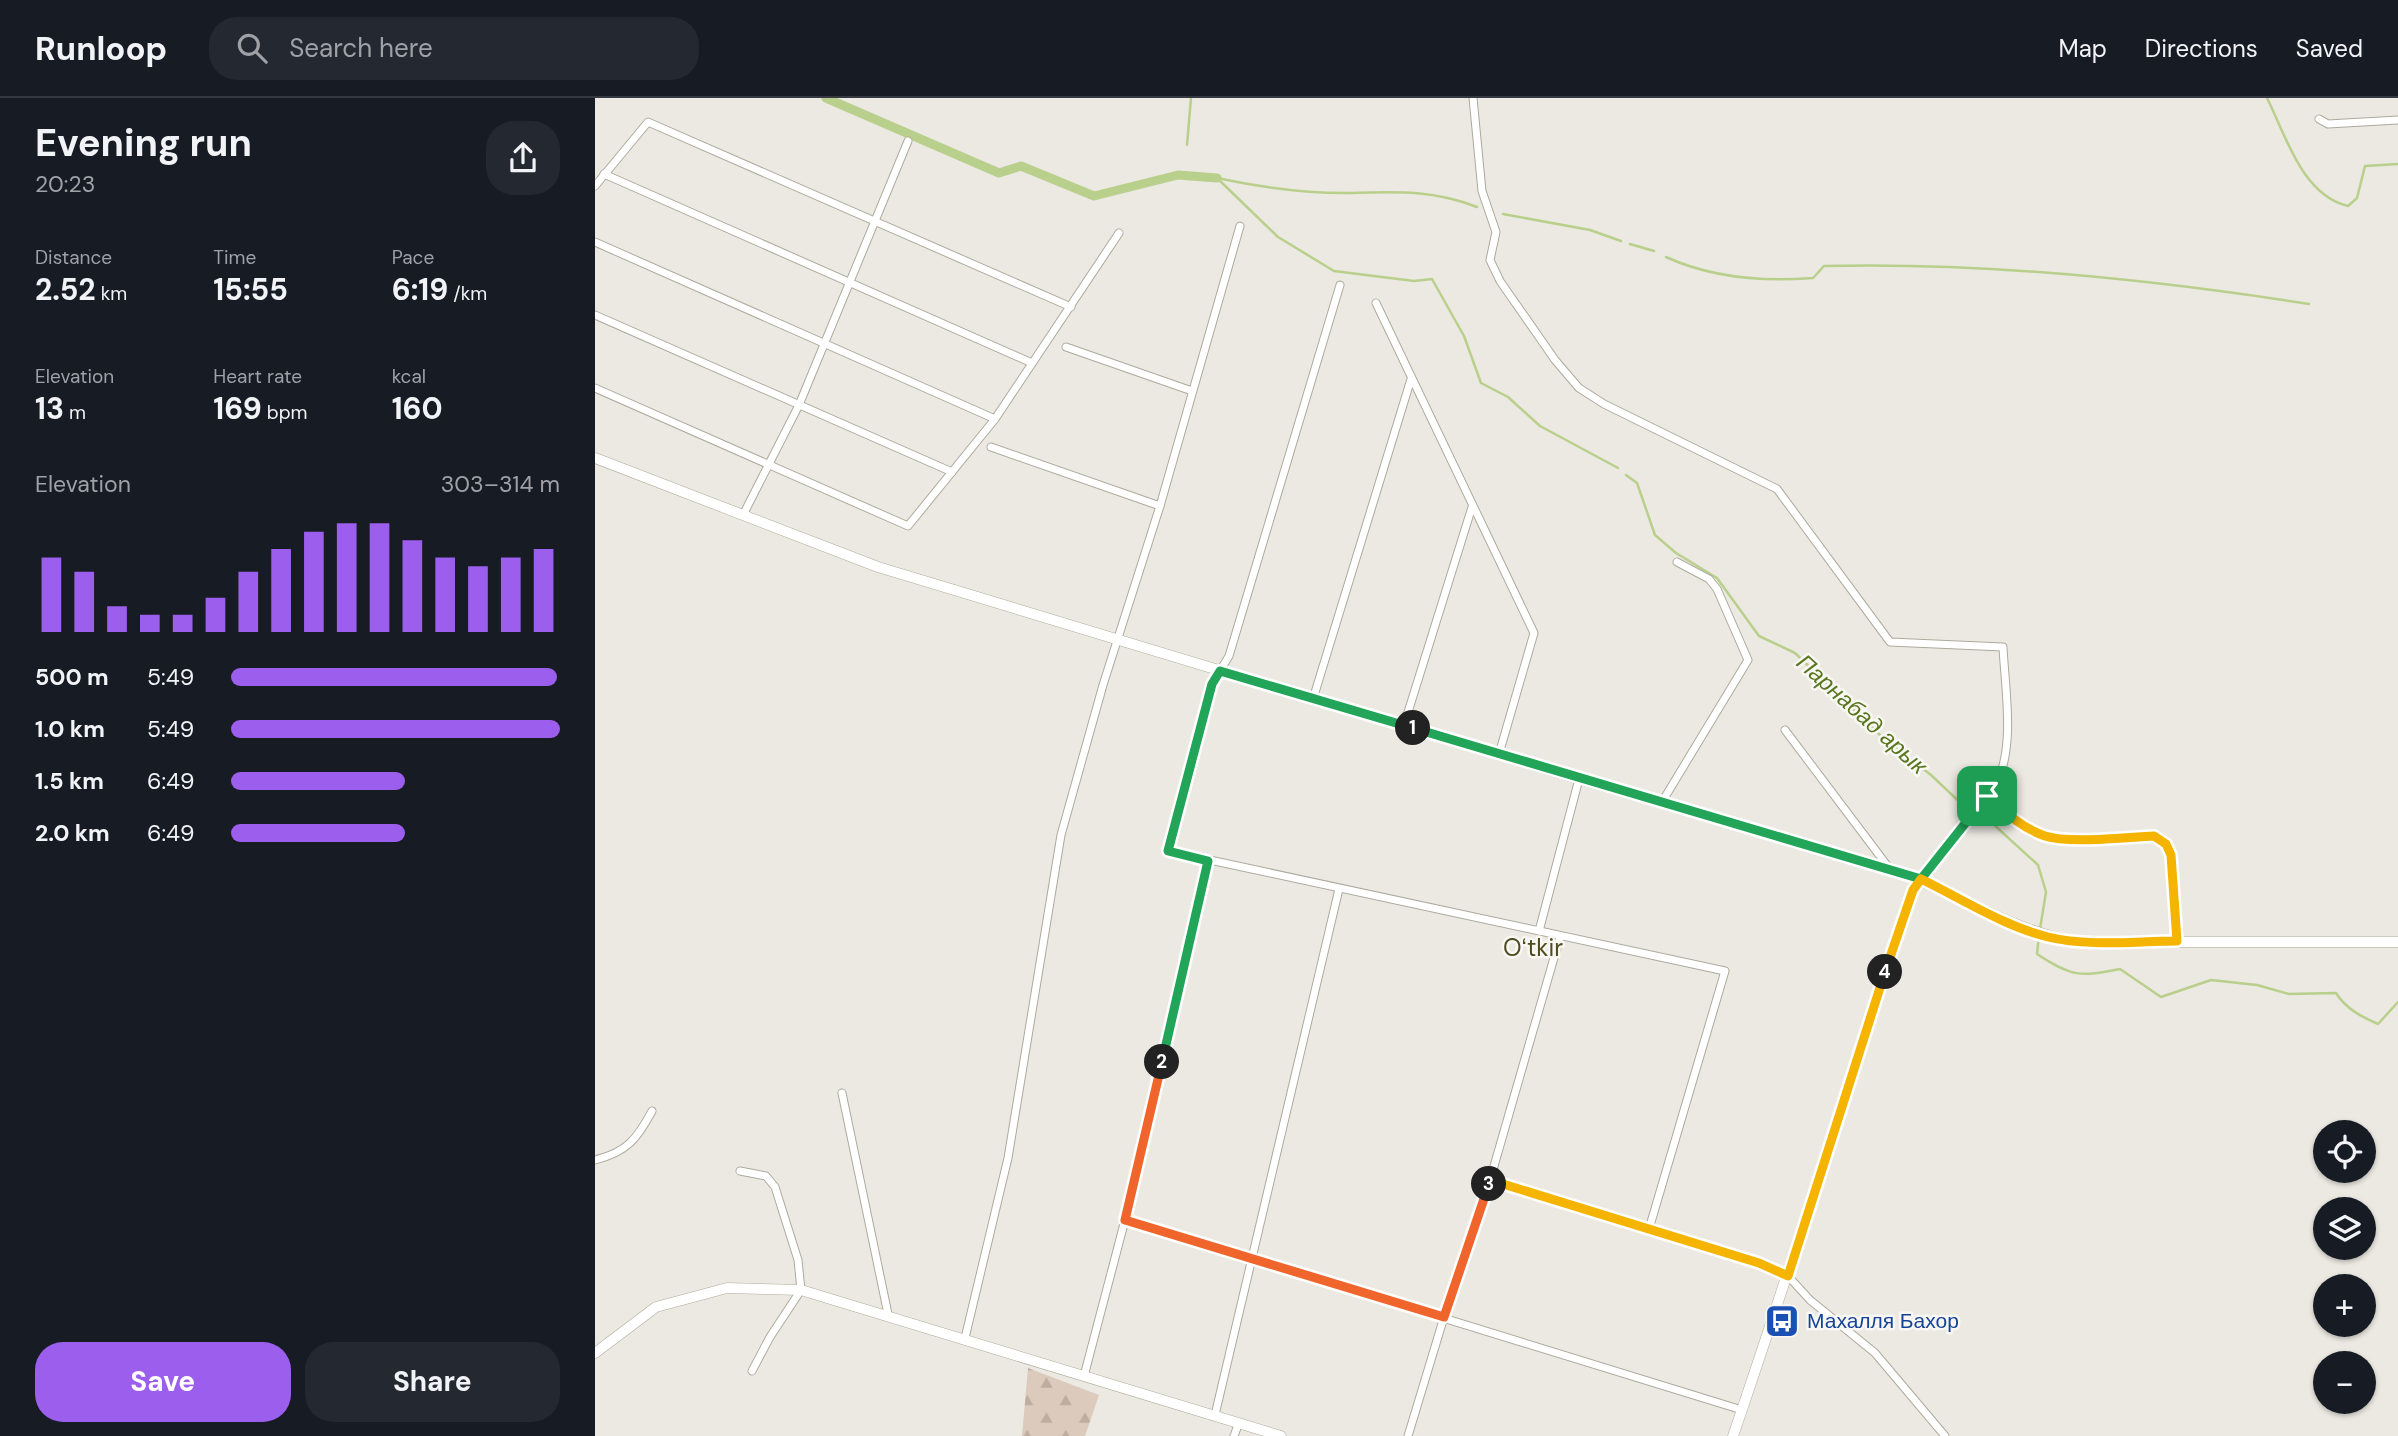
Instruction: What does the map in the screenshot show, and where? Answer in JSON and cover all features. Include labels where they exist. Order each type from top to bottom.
[{"type":"street","points":[[1473,98],[1482,191],[1496,232],[1490,260],[1500,281],[1555,360],[1580,388],[1616,410],[1777,489],[1890,642],[2003,647],[2005,759],[1999,780],[1913,890],[1849,1077],[1788,1276],[1733,1436]]},
{"type":"street","points":[[2319,119],[2327,124],[2398,120]]},
{"type":"street","points":[[595,186],[648,122],[1071,307]]},
{"type":"street","points":[[743,515],[799,405],[877,222],[908,141]]},
{"type":"street","points":[[604,174],[1032,363]]},
{"type":"street","points":[[965,1338],[1008,1158],[1061,835],[1117,641],[1160,506],[1240,226]]},
{"type":"street","points":[[595,388],[908,526],[995,419],[1119,233]]},
{"type":"street","points":[[595,242],[995,419]]},
{"type":"street","points":[[1341,285],[1229,656],[1212,684],[1168,851],[1339,890],[1725,971],[1649,1229]]},
{"type":"street","points":[[1375,303],[1534,633],[1499,754]]},
{"type":"street","points":[[595,315],[952,472]]},
{"type":"street","points":[[1066,347],[1192,391]]},
{"type":"street","points":[[1313,699],[1411,379]]},
{"type":"street","points":[[991,447],[1160,506]]},
{"type":"street","points":[[595,458],[878,567],[1579,779],[1889,868],[1921,879],[2028,930],[2049,937],[2076,942],[2398,942]]},
{"type":"street","points":[[1403,725],[1472,507]]},
{"type":"street","points":[[1662,802],[1748,660],[1733,631],[1717,589],[1709,579],[1677,562]]},
{"type":"street","points":[[1785,730],[1889,868]]},
{"type":"street","points":[[1539,931],[1579,779]]},
{"type":"street","points":[[1987,796],[2018,823],[2045,836],[2070,839],[2154,836],[2164,841],[2171,855],[2177,941]]},
{"type":"street","points":[[1084,1376],[1125,1220],[1208,861]]},
{"type":"street","points":[[1215,1415],[1339,890]]},
{"type":"street","points":[[1408,1436],[1490,1180],[1560,937]]},
{"type":"street","points":[[842,1093],[888,1314]]},
{"type":"street","points":[[595,1160],[618,1154],[639,1134],[652,1111]]},
{"type":"street","points":[[740,1171],[766,1176],[775,1187],[798,1260],[801,1290],[752,1371]]},
{"type":"street","points":[[1490,1180],[1759,1263],[1788,1276],[1810,1300],[1890,1367],[1945,1436]]},
{"type":"street","points":[[1125,1220],[1742,1410]]},
{"type":"street","points":[[595,1353],[656,1307],[727,1288],[801,1290],[888,1314],[1215,1415],[1238,1425],[1281,1436]]},
{"type":"street","points":[[1234,1436],[1238,1425]]},
{"type":"green space","points":[[1028,1368],[1099,1395],[1085,1436],[1022,1436]]},
{"type":"waterway","name":"Парнабад арык","points":[[826,98],[999,173],[1021,166],[1094,196],[1178,175],[1217,178]]},
{"type":"waterway","points":[[1187,145],[1191,98]]},
{"type":"waterway","points":[[2267,98],[2297,162],[2307,177],[2332,200],[2348,206],[2357,198],[2365,166],[2398,164]]},
{"type":"waterway","name":"Парнабад арык","points":[[1217,178],[1278,237],[1334,271],[1414,281],[1432,279],[1464,336],[1481,383],[1508,397],[1540,426],[1618,468]]},
{"type":"waterway","points":[[1217,178],[1313,192],[1427,194],[1477,207]]},
{"type":"waterway","points":[[1503,214],[1590,230],[1621,241]]},
{"type":"waterway","points":[[1630,244],[1654,251]]},
{"type":"waterway","points":[[1666,257],[1701,270],[1757,279],[1813,278],[1824,266],[1946,267],[2128,280],[2309,304]]},
{"type":"waterway","name":"Парнабад арык","points":[[1626,475],[1637,483],[1655,535],[1676,553],[1717,578],[1759,636],[1795,653],[1881,736],[1931,775],[1967,809],[1992,823],[2038,865],[2046,892],[2040,929]]},
{"type":"waterway","name":"Парнабад арык","points":[[2039,935],[2037,954],[2059,967],[2085,974],[2120,969],[2161,997],[2211,980],[2257,985],[2289,994],[2336,993],[2349,1008],[2378,1024],[2398,1002]]},
{"type":"place","name":"Махалля Бахор","points":[[1782,1321]]},
{"type":"district","name":"Oʻtkir","points":[[1533,947]]},
{"type":"route","points":[[1987,796],[1921,879],[1220,671],[1212,684],[1168,851],[1208,861],[1125,1220],[1444,1317],[1490,1180],[1759,1263],[1788,1276],[1849,1077],[1913,890],[1921,879],[2028,930],[2049,937],[2076,942],[2177,941],[2171,855],[2164,841],[2154,836],[2070,839],[2045,836],[2018,823],[1987,796]]}]
